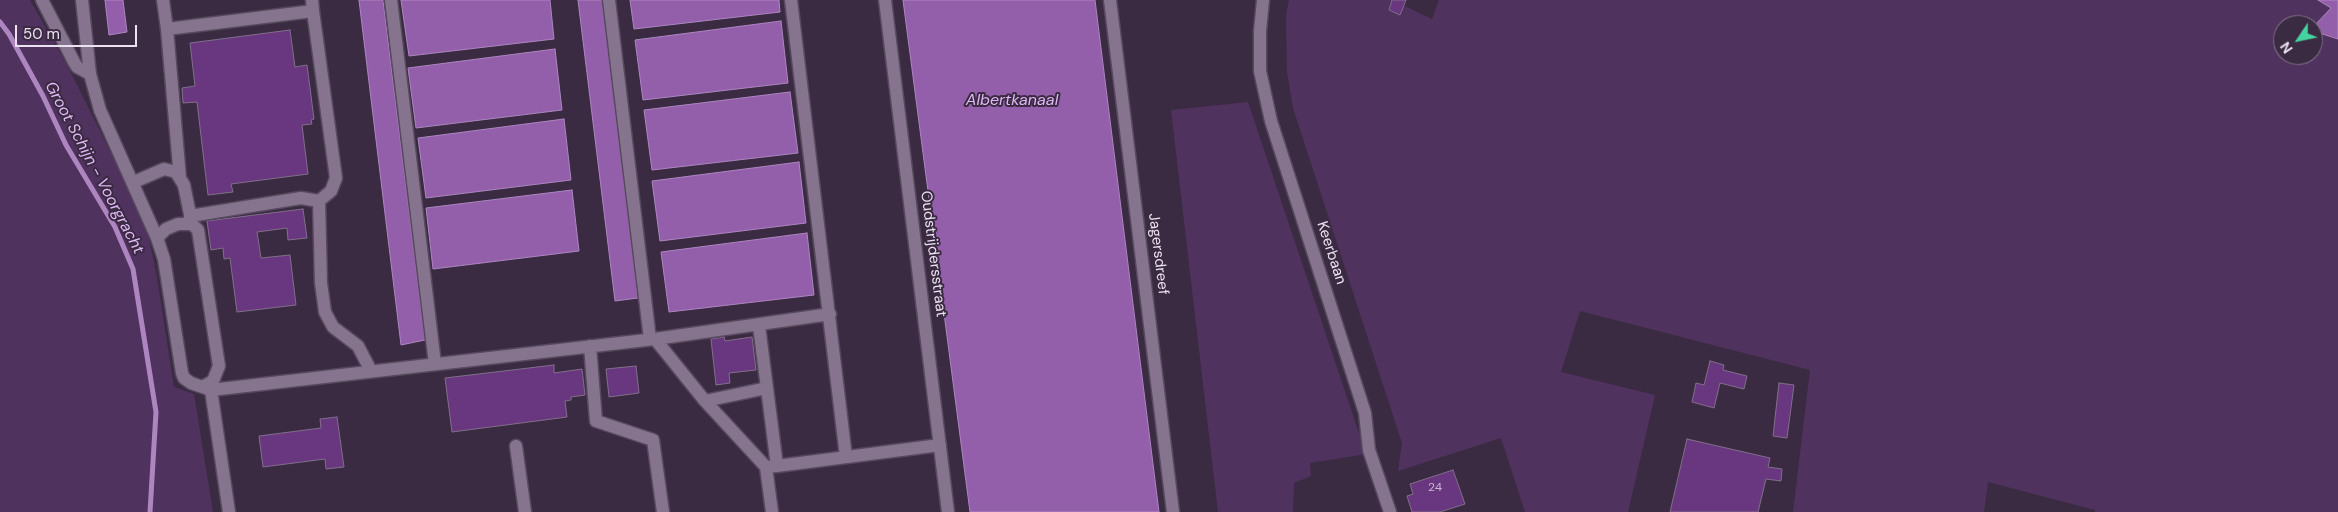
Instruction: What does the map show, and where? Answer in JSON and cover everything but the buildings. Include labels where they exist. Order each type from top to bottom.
[{"type":"street","points":[[42,0],[77,67],[90,74]]},
{"type":"street","points":[[82,0],[90,74],[100,110],[158,238],[164,259],[182,373],[184,378],[191,382],[208,388],[371,371],[759,326],[830,314]]},
{"type":"street","points":[[163,0],[180,178]]},
{"type":"street","points":[[391,0],[435,364]]},
{"type":"street","points":[[609,0],[653,339],[705,401],[772,467]]},
{"type":"street","points":[[791,0],[846,456]]},
{"type":"street","name":"Oudstrijdersstraat","points":[[885,0],[948,512]]},
{"type":"street","name":"Jagersdreef","points":[[1110,0],[1174,512]]},
{"type":"street","name":"Keerbaan","points":[[1263,0],[1260,31],[1260,71],[1271,121],[1365,413],[1369,450],[1390,512]]},
{"type":"street","points":[[158,238],[166,229],[191,220],[301,198],[318,201],[331,191],[336,178],[313,5],[167,29]]},
{"type":"street","points":[[134,182],[164,169],[176,172],[184,185],[191,220],[198,230],[220,366],[208,388],[228,512]]},
{"type":"street","points":[[318,201],[321,282],[325,312],[333,327],[358,346],[371,371]]},
{"type":"street","points":[[759,326],[767,388],[772,467],[772,512]]},
{"type":"street","points":[[590,346],[596,421],[653,440],[663,512]]},
{"type":"street","points":[[705,401],[767,388]]},
{"type":"street","points":[[772,467],[940,445]]},
{"type":"street","points":[[516,446],[525,512]]},
{"type":"shaded area","points":[[0,0],[30,0],[67,65],[146,223],[157,278],[174,387],[194,394],[213,512],[0,512]]},
{"type":"shaded area","points":[[1289,0],[1392,0],[1432,19],[1439,0],[2318,0],[2331,8],[2323,17],[2323,15],[2273,15],[2273,65],[2323,65],[2323,34],[2338,39],[2338,512],[2095,512],[2095,510],[1988,482],[1984,512],[1793,512],[1810,370],[1580,311],[1561,372],[1655,395],[1628,512],[1525,512],[1501,438],[1398,471],[1402,443],[1293,108],[1287,72],[1286,15]]},
{"type":"shaded area","points":[[1248,102],[1366,454],[1310,463],[1311,476],[1294,483],[1293,512],[1218,512],[1171,110]]},
{"type":"water","points":[[105,0],[123,0],[127,32],[109,35]]},
{"type":"water","points":[[359,0],[383,0],[425,340],[401,345]]},
{"type":"water","points":[[401,0],[550,0],[554,39],[409,56]]},
{"type":"water","points":[[578,0],[602,0],[638,298],[615,301]]},
{"type":"water","points":[[630,0],[779,0],[780,12],[634,29]]},
{"type":"water","name":"Albertkanaal","points":[[903,0],[1095,0],[1159,512],[970,512]]},
{"type":"water","points":[[2318,0],[2338,0],[2338,39],[2323,34],[2323,17],[2331,8]]},
{"type":"water","points":[[781,21],[788,83],[643,100],[635,40]]},
{"type":"water","points":[[555,49],[562,110],[416,128],[408,68]]},
{"type":"water","points":[[790,92],[798,153],[652,170],[644,110]]},
{"type":"water","points":[[564,119],[571,180],[426,198],[418,138]]},
{"type":"water","points":[[799,162],[806,223],[660,241],[652,181]]},
{"type":"water","points":[[572,190],[579,251],[433,269],[426,208]]},
{"type":"water","points":[[807,233],[814,295],[669,312],[661,252]]},
{"type":"waterway","name":"Groot Schijn - Voorgracht","points":[[0,22],[9,34],[43,96],[66,145],[115,227],[133,269],[156,412],[150,512]]}]
